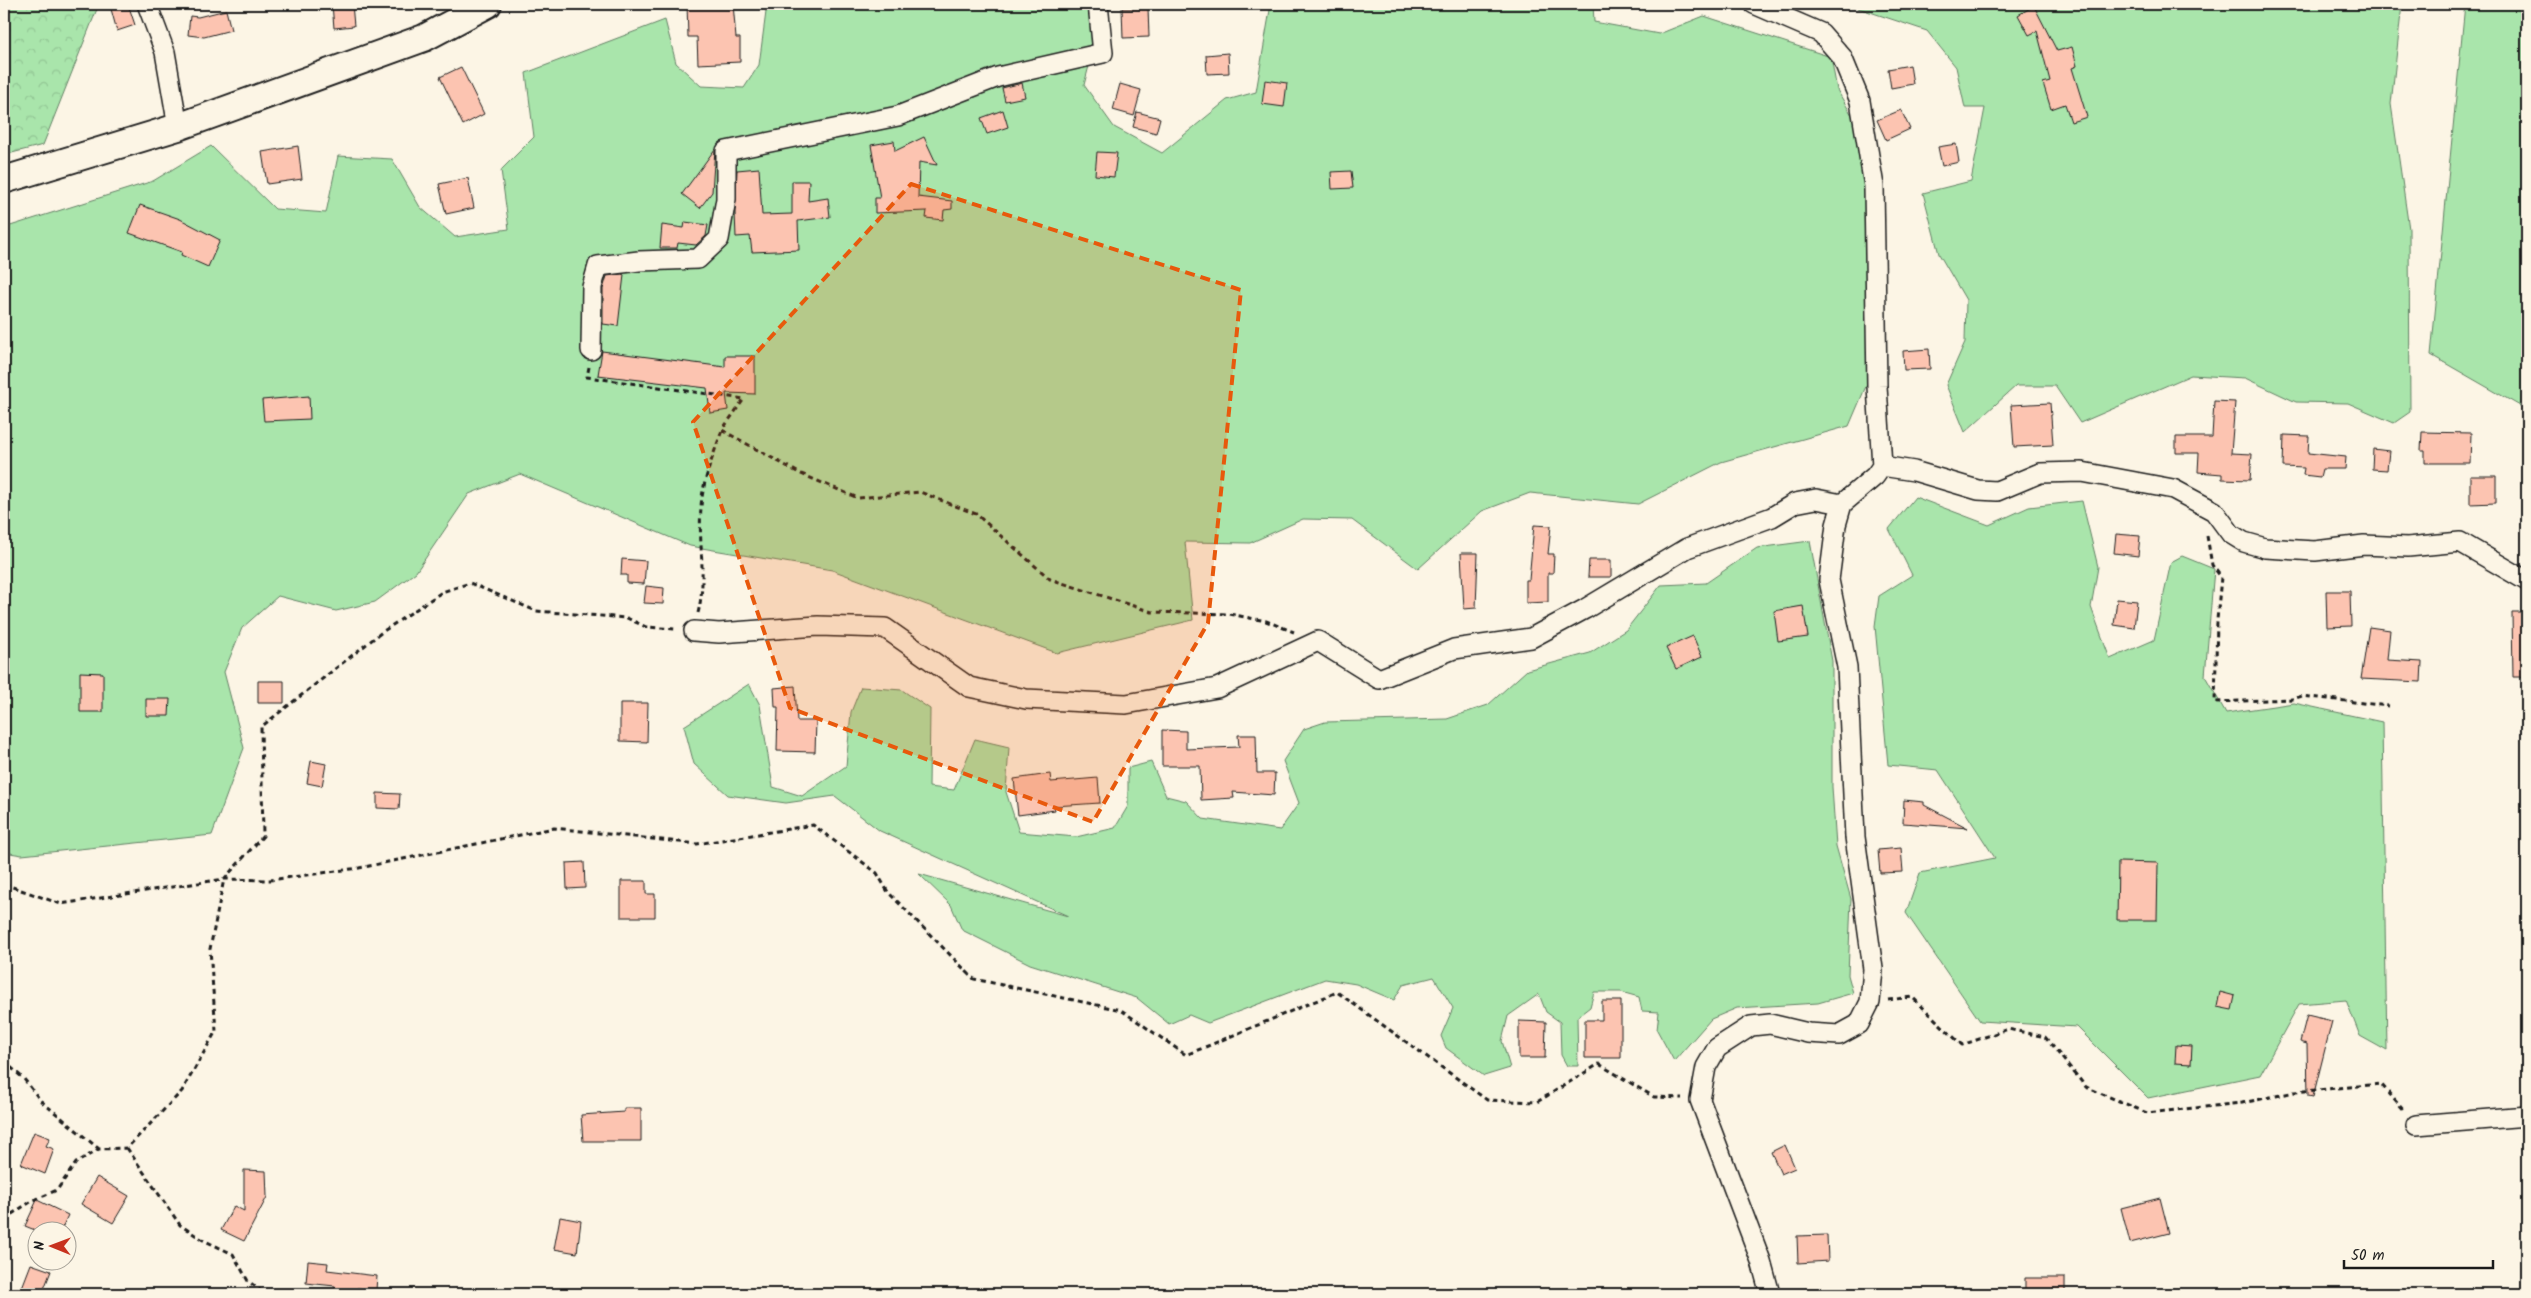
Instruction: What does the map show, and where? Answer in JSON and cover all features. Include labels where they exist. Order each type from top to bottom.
[{"type":"street","points":[[147,4],[165,52],[178,127]]},
{"type":"street","points":[[4,180],[178,127],[424,38],[488,4]]},
{"type":"street","points":[[591,350],[592,287],[598,266],[639,261],[698,259],[719,239],[726,199],[726,151],[898,116],[998,77],[1103,53],[1098,4]]},
{"type":"street","points":[[1754,4],[1821,33],[1842,56],[1860,101],[1874,186],[1877,386],[1882,466],[1875,476],[1842,504],[1836,525],[1829,580],[1847,667],[1855,837],[1873,969],[1870,1002],[1859,1024],[1838,1035],[1808,1033],[1770,1024],[1751,1026],[1717,1048],[1706,1067],[1700,1100],[1762,1262],[1770,1294]]},
{"type":"street","points":[[1882,466],[1914,471],[1978,490],[1997,491],[2040,473],[2082,472],[2173,489],[2214,511],[2230,534],[2244,542],[2265,548],[2314,551],[2364,545],[2408,548],[2460,542],[2527,581]]},
{"type":"street","points":[[694,631],[719,633],[818,626],[885,628],[916,647],[969,687],[1026,699],[1126,704],[1217,688],[1318,641],[1378,679],[1454,649],[1531,638],[1585,609],[1687,548],[1772,518],[1795,503],[1816,499],[1842,504]]},
{"type":"street","points":[[2416,1125],[2527,1116]]},
{"type":"path","points":[[4,1219],[32,1201],[57,1190],[76,1163],[99,1149],[127,1148],[182,1091],[216,1031],[210,949],[224,878],[263,836],[261,809],[261,727],[382,632],[442,592],[470,583],[536,611],[627,618],[646,627],[694,631],[700,605],[703,559],[701,508],[712,459],[722,430],[744,399],[587,377],[591,350]]},
{"type":"path","points":[[722,430],[799,473],[858,498],[920,492],[976,514],[1050,579],[1152,612],[1229,614],[1266,621],[1318,641]]},
{"type":"path","points":[[2201,503],[2212,565],[2221,577],[2217,620],[2215,702],[2293,699],[2302,696],[2389,706]]},
{"type":"path","points":[[4,884],[60,904],[224,878],[270,880],[359,868],[554,828],[697,844],[812,824],[877,873],[888,892],[974,979],[1121,1010],[1186,1055],[1337,992],[1487,1100],[1537,1102],[1599,1064],[1654,1096],[1700,1100]]},
{"type":"path","points":[[1870,1002],[1912,997],[1962,1045],[2008,1029],[2045,1037],[2086,1087],[2147,1113],[2242,1103],[2294,1092],[2381,1084],[2416,1125]]},
{"type":"path","points":[[4,1061],[24,1079],[41,1101],[99,1149]]},
{"type":"path","points":[[127,1148],[180,1225],[203,1240],[233,1254],[248,1281],[265,1294]]},
{"type":"highlighted area","points":[[911,184],[1241,290],[1208,623],[1093,822],[790,708],[693,422]]},
{"type":"green space","points":[[4,4],[99,4],[43,145],[4,155]]},
{"type":"green space","points":[[763,4],[1088,4],[1093,7],[1097,35],[1084,85],[1114,127],[1162,153],[1227,100],[1256,92],[1271,4],[1593,4],[1594,22],[1659,34],[1704,16],[1831,57],[1837,90],[1865,137],[1875,365],[1849,426],[1721,462],[1638,504],[1530,493],[1482,511],[1418,569],[1352,520],[1303,519],[1250,543],[1185,542],[1193,620],[1057,653],[832,570],[690,546],[520,474],[469,494],[416,572],[375,602],[336,611],[278,596],[242,628],[224,672],[244,748],[212,835],[22,855],[4,852],[4,228],[153,181],[211,146],[275,209],[326,213],[338,156],[392,159],[420,207],[455,237],[509,229],[501,170],[534,137],[526,73],[665,20],[676,63],[701,86],[744,88],[759,65],[766,12]]},
{"type":"green space","points":[[1846,4],[2402,4],[2391,104],[2409,229],[2410,412],[2394,423],[2348,403],[2296,402],[2245,378],[2191,375],[2080,423],[2055,386],[2016,386],[1965,432],[1946,385],[1965,342],[1966,300],[1939,254],[1923,193],[1971,181],[1985,108],[1965,108],[1956,67],[1927,31]]},
{"type":"green space","points":[[2465,4],[2527,4],[2527,410],[2431,355]]},
{"type":"green space","points":[[1915,497],[1989,525],[2029,507],[2082,501],[2098,567],[2091,607],[2110,659],[2154,640],[2171,562],[2182,556],[2214,569],[2205,676],[2226,713],[2294,703],[2382,722],[2387,1051],[2360,1036],[2346,1000],[2299,1004],[2260,1075],[2148,1098],[2077,1027],[1980,1021],[1906,913],[1920,873],[1995,858],[1938,770],[1888,765],[1875,626],[1879,596],[1912,575],[1889,529]]},
{"type":"green space","points":[[1810,541],[1832,661],[1832,787],[1836,846],[1851,899],[1848,975],[1853,993],[1818,1003],[1737,1008],[1711,1019],[1674,1061],[1657,1030],[1659,1012],[1642,1011],[1639,997],[1621,992],[1594,992],[1590,1007],[1577,1017],[1578,1066],[1567,1066],[1561,1055],[1560,1022],[1546,1012],[1539,994],[1508,1016],[1502,1041],[1510,1068],[1484,1076],[1446,1048],[1441,1036],[1453,1008],[1434,977],[1403,985],[1394,1000],[1356,984],[1325,979],[1208,1023],[1189,1015],[1169,1024],[1137,998],[1030,964],[962,930],[951,905],[919,874],[1068,916],[880,831],[835,796],[786,803],[728,795],[694,764],[684,726],[749,684],[760,705],[773,787],[802,796],[846,766],[851,712],[861,687],[902,690],[930,709],[929,787],[954,790],[975,739],[1009,747],[1006,792],[1019,832],[1076,837],[1115,828],[1128,806],[1128,768],[1151,762],[1166,796],[1186,801],[1203,819],[1280,830],[1299,803],[1283,761],[1304,729],[1325,722],[1447,719],[1488,705],[1527,670],[1590,653],[1626,630],[1661,585],[1706,583],[1757,548]]},
{"type":"building","points":[[128,4],[135,25],[117,31],[111,9]]},
{"type":"building","points":[[332,4],[352,4],[354,26],[334,28]]},
{"type":"building","points":[[687,4],[733,4],[736,38],[740,38],[740,62],[698,64],[697,37],[688,37]]},
{"type":"building","points":[[2034,6],[2057,51],[2072,47],[2077,66],[2072,68],[2087,117],[2071,122],[2065,104],[2051,109],[2043,83],[2050,81],[2037,31],[2029,35],[2018,15]]},
{"type":"building","points":[[1122,8],[1148,8],[1149,37],[1123,38]]},
{"type":"building","points":[[226,10],[231,30],[204,37],[188,35],[190,16],[198,17]]},
{"type":"building","points":[[1228,53],[1229,73],[1207,74],[1206,55]]},
{"type":"building","points":[[1910,65],[1913,84],[1891,88],[1888,69]]},
{"type":"building","points":[[461,67],[484,114],[463,125],[440,77]]},
{"type":"building","points":[[1265,80],[1287,83],[1284,107],[1262,104]]},
{"type":"building","points":[[1022,83],[1025,97],[1005,101],[1002,88]]},
{"type":"building","points":[[1120,84],[1141,90],[1134,116],[1113,110]]},
{"type":"building","points":[[1003,110],[1008,127],[987,134],[981,118]]},
{"type":"building","points":[[1901,110],[1910,129],[1886,140],[1877,120]]},
{"type":"building","points":[[1137,112],[1160,118],[1156,133],[1133,127]]},
{"type":"building","points":[[924,137],[937,165],[919,162],[918,197],[952,201],[952,209],[944,210],[943,220],[926,218],[927,211],[875,213],[875,198],[880,198],[871,145],[894,141],[895,151]]},
{"type":"building","points":[[1956,144],[1959,162],[1942,166],[1938,147]]},
{"type":"building","points":[[298,146],[302,179],[267,184],[262,152]]},
{"type":"building","points":[[715,149],[712,192],[700,208],[682,194]]},
{"type":"building","points":[[1097,152],[1117,153],[1114,177],[1095,175]]},
{"type":"building","points":[[759,168],[762,215],[792,214],[792,181],[809,181],[808,201],[828,198],[830,217],[798,221],[799,250],[752,252],[750,236],[736,237],[737,170]]},
{"type":"building","points":[[1351,171],[1353,188],[1332,189],[1331,172]]},
{"type":"building","points":[[468,178],[474,208],[446,214],[439,184]]},
{"type":"building","points":[[140,205],[180,219],[220,240],[208,267],[181,255],[182,252],[129,233]]},
{"type":"building","points":[[685,222],[708,225],[706,236],[696,245],[678,243],[677,248],[660,248],[662,225],[684,228]]},
{"type":"building","points":[[624,275],[618,326],[603,324],[603,289],[607,276]]},
{"type":"building","points":[[1929,349],[1930,369],[1904,370],[1903,351]]},
{"type":"building","points":[[602,351],[725,367],[725,356],[755,356],[755,394],[726,393],[728,410],[710,413],[707,388],[598,375]]},
{"type":"building","points":[[309,396],[310,419],[264,421],[262,400]]},
{"type":"building","points":[[2214,401],[2235,402],[2231,453],[2252,454],[2250,480],[2222,479],[2222,474],[2198,472],[2199,453],[2176,453],[2176,437],[2212,437]]},
{"type":"building","points":[[2050,403],[2053,445],[2014,447],[2011,405]]},
{"type":"building","points":[[2422,432],[2471,433],[2470,463],[2425,463],[2425,451],[2421,451]]},
{"type":"building","points":[[2284,435],[2309,436],[2308,453],[2346,457],[2345,469],[2322,469],[2320,477],[2303,475],[2304,468],[2283,467]]},
{"type":"building","points":[[2373,449],[2389,451],[2387,470],[2372,469]]},
{"type":"building","points":[[2470,476],[2496,476],[2496,503],[2470,504]]},
{"type":"building","points":[[1534,525],[1551,526],[1548,554],[1554,554],[1553,573],[1548,573],[1548,602],[1526,603],[1526,580],[1529,580]]},
{"type":"building","points":[[2116,534],[2140,536],[2138,556],[2114,553]]},
{"type":"building","points":[[1461,553],[1478,553],[1476,608],[1464,609]]},
{"type":"building","points":[[622,559],[646,561],[644,584],[627,583],[627,575],[621,575]]},
{"type":"building","points":[[1589,560],[1611,560],[1611,577],[1588,577]]},
{"type":"building","points":[[646,586],[664,588],[663,604],[644,603]]},
{"type":"building","points":[[2326,591],[2350,591],[2351,626],[2327,627]]},
{"type":"building","points":[[2117,599],[2137,601],[2134,628],[2114,625]]},
{"type":"building","points":[[1803,606],[1808,637],[1778,641],[1774,611]]},
{"type":"building","points":[[2512,612],[2527,612],[2527,677],[2513,677]]},
{"type":"building","points":[[2369,627],[2390,630],[2387,660],[2422,662],[2421,682],[2361,679]]},
{"type":"building","points":[[1693,636],[1702,657],[1676,669],[1666,648]]},
{"type":"building","points":[[80,672],[103,673],[103,712],[80,712]]},
{"type":"building","points":[[258,681],[284,681],[284,703],[258,703]]},
{"type":"building","points":[[795,686],[797,721],[816,721],[815,752],[777,751],[778,707],[775,707],[774,688]]},
{"type":"building","points":[[146,699],[170,699],[169,716],[146,716]]},
{"type":"building","points":[[620,703],[648,703],[647,742],[620,741]]},
{"type":"building","points":[[1162,730],[1186,731],[1186,749],[1239,747],[1238,735],[1256,735],[1257,773],[1275,773],[1274,795],[1233,792],[1234,798],[1201,800],[1200,766],[1162,766]]},
{"type":"building","points":[[311,761],[326,764],[322,786],[307,783]]},
{"type":"building","points":[[1050,774],[1051,782],[1098,778],[1100,803],[1054,806],[1055,810],[1018,815],[1014,779]]},
{"type":"building","points":[[377,793],[400,794],[399,809],[377,808]]},
{"type":"building","points":[[1904,800],[1924,802],[1924,805],[1968,828],[1903,823]]},
{"type":"building","points":[[1901,848],[1903,872],[1880,873],[1878,850]]},
{"type":"building","points":[[584,862],[585,888],[567,889],[566,863]]},
{"type":"building","points":[[2118,862],[2158,863],[2157,920],[2117,920]]},
{"type":"building","points":[[621,881],[646,881],[646,894],[655,894],[655,917],[621,917]]},
{"type":"building","points":[[2220,992],[2235,996],[2232,1010],[2217,1007]]},
{"type":"building","points":[[1602,1001],[1621,1001],[1621,1058],[1585,1058],[1585,1020],[1602,1020]]},
{"type":"building","points":[[2307,1015],[2332,1021],[2313,1097],[2308,1096],[2307,1044],[2300,1042]]},
{"type":"building","points":[[1519,1021],[1546,1022],[1545,1058],[1519,1058]]},
{"type":"building","points":[[2176,1045],[2192,1046],[2191,1064],[2175,1063]]},
{"type":"building","points":[[624,1108],[641,1108],[641,1141],[583,1141],[581,1115],[624,1112]]},
{"type":"building","points":[[34,1132],[50,1138],[46,1146],[54,1149],[45,1174],[21,1164]]},
{"type":"building","points":[[1785,1145],[1795,1168],[1781,1174],[1771,1152]]},
{"type":"building","points":[[244,1170],[266,1171],[267,1197],[244,1241],[221,1230],[234,1206],[244,1211]]},
{"type":"building","points":[[97,1177],[129,1196],[113,1223],[81,1204]]},
{"type":"building","points":[[2160,1198],[2169,1233],[2130,1243],[2121,1208]]},
{"type":"building","points":[[37,1200],[68,1215],[66,1220],[28,1220],[28,1227],[25,1226]]},
{"type":"building","points":[[560,1217],[581,1221],[577,1253],[554,1249]]},
{"type":"building","points":[[1827,1235],[1828,1261],[1798,1263],[1797,1236]]},
{"type":"building","points":[[308,1261],[328,1263],[327,1270],[377,1276],[376,1290],[357,1288],[356,1294],[334,1294],[335,1286],[306,1283]]},
{"type":"building","points":[[29,1270],[51,1271],[42,1294],[21,1290]]},
{"type":"building","points":[[2025,1278],[2065,1278],[2065,1294],[2025,1294]]}]
